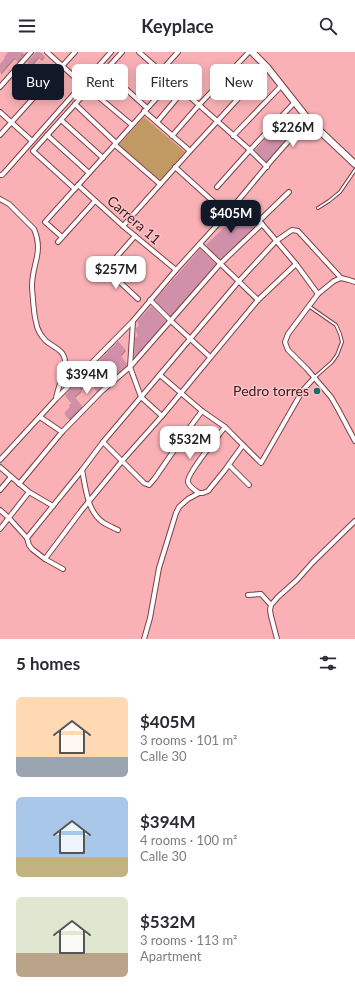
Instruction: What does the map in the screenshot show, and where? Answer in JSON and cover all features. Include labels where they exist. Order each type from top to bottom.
[{"type":"street","points":[[0,88],[31,52]]},
{"type":"street","points":[[47,52],[60,64]]},
{"type":"street","points":[[64,64],[75,52]]},
{"type":"street","points":[[100,64],[111,52]]},
{"type":"street","points":[[111,64],[122,52]]},
{"type":"street","points":[[167,64],[178,52]]},
{"type":"street","points":[[172,136],[198,105],[250,52],[264,64]]},
{"type":"street","points":[[142,53],[154,64]]},
{"type":"street","points":[[267,67],[308,119],[355,164]]},
{"type":"street","points":[[64,68],[72,75]]},
{"type":"street","points":[[233,136],[282,85]]},
{"type":"street","points":[[128,92],[156,122],[190,151]]},
{"type":"street","points":[[0,174],[2,175],[4,173],[72,95]]},
{"type":"street","points":[[0,135],[32,100]]},
{"type":"street","points":[[79,100],[46,135],[89,173]]},
{"type":"street","points":[[102,100],[132,125]]},
{"type":"street","points":[[62,238],[45,222],[155,100]]},
{"type":"street","points":[[156,122],[175,100]]},
{"type":"street","points":[[193,100],[250,150],[267,167]]},
{"type":"street","points":[[123,226],[236,100]]},
{"type":"street","points":[[217,187],[294,103]]},
{"type":"street","points":[[75,104],[160,184]]},
{"type":"street","points":[[0,112],[32,141]]},
{"type":"street","points":[[0,460],[56,399],[132,322],[308,119]]},
{"type":"street","points":[[61,120],[102,158]]},
{"type":"street","name":"Carrera 11","points":[[46,135],[33,150],[176,270]]},
{"type":"street","points":[[176,167],[227,214]]},
{"type":"street","points":[[20,484],[62,432],[102,391],[130,367],[220,264],[289,192]]},
{"type":"street","points":[[0,199],[9,204],[34,229],[36,234],[38,250],[34,266],[32,286],[36,323],[45,340],[60,350],[65,359],[65,366],[56,399]]},
{"type":"street","points":[[58,242],[95,201]]},
{"type":"street","points":[[238,201],[260,223],[296,264],[318,294]]},
{"type":"street","points":[[27,538],[103,442],[142,398],[239,281],[276,241],[292,230],[298,231],[341,278],[355,282]]},
{"type":"street","points":[[135,236],[106,269],[138,299]]},
{"type":"street","points":[[200,244],[258,300]]},
{"type":"street","points":[[45,559],[88,502],[162,416],[258,300],[296,264]]},
{"type":"street","points":[[341,278],[334,281],[318,294],[288,334],[285,342],[288,350],[307,368],[331,397],[355,441]]},
{"type":"street","points":[[150,300],[210,357]]},
{"type":"street","points":[[132,322],[130,367],[142,398],[162,416]]},
{"type":"street","points":[[160,375],[225,427],[261,462],[303,390],[315,377]]},
{"type":"street","points":[[103,442],[144,484],[149,485],[202,410]]},
{"type":"street","points":[[40,417],[62,432]]},
{"type":"street","points":[[199,494],[188,484],[188,480],[197,465],[225,427]]},
{"type":"street","points":[[144,639],[150,618],[159,568],[179,507],[188,499],[208,491],[243,445]]},
{"type":"street","points":[[229,465],[249,485]]},
{"type":"street","points":[[0,467],[29,492],[53,506]]},
{"type":"street","points":[[82,470],[88,502],[93,511],[103,522],[118,530]]},
{"type":"street","points":[[0,490],[11,477]]},
{"type":"street","points":[[0,529],[29,492]]},
{"type":"street","points":[[0,510],[27,538],[29,545],[32,548],[45,559],[63,569]]},
{"type":"street","points":[[278,639],[271,616],[271,605],[355,521]]},
{"type":"street","points":[[248,595],[261,594],[271,605]]},
{"type":"lane","points":[[318,208],[330,201],[340,192],[355,170]]},
{"type":"lane","points":[[309,306],[336,325],[342,342],[337,355],[332,362],[315,377]]},
{"type":"shaded area","points":[[144,117],[185,152],[160,180],[119,145]]},
{"type":"building","points":[[8,52],[24,52],[18,61],[14,57],[0,73],[0,64]]},
{"type":"building","points":[[36,52],[40,52],[44,55],[41,59],[38,56],[32,64],[27,62]]},
{"type":"building","points":[[285,118],[295,128],[266,161],[255,150]]},
{"type":"building","points":[[242,210],[257,224],[220,259],[206,245]]},
{"type":"building","points":[[200,249],[216,264],[170,315],[155,300]]},
{"type":"building","points":[[151,306],[166,321],[134,357],[135,338],[138,335],[136,328],[140,325],[137,322]]},
{"type":"building","points":[[118,341],[125,349],[120,355],[127,365],[113,377],[110,375],[100,385],[102,387],[97,391],[89,379],[80,389],[81,390],[74,396],[82,406],[69,418],[64,413],[72,403],[65,395]]},
{"type":"place","name":"Pedro torres","points":[[317,391]]}]
